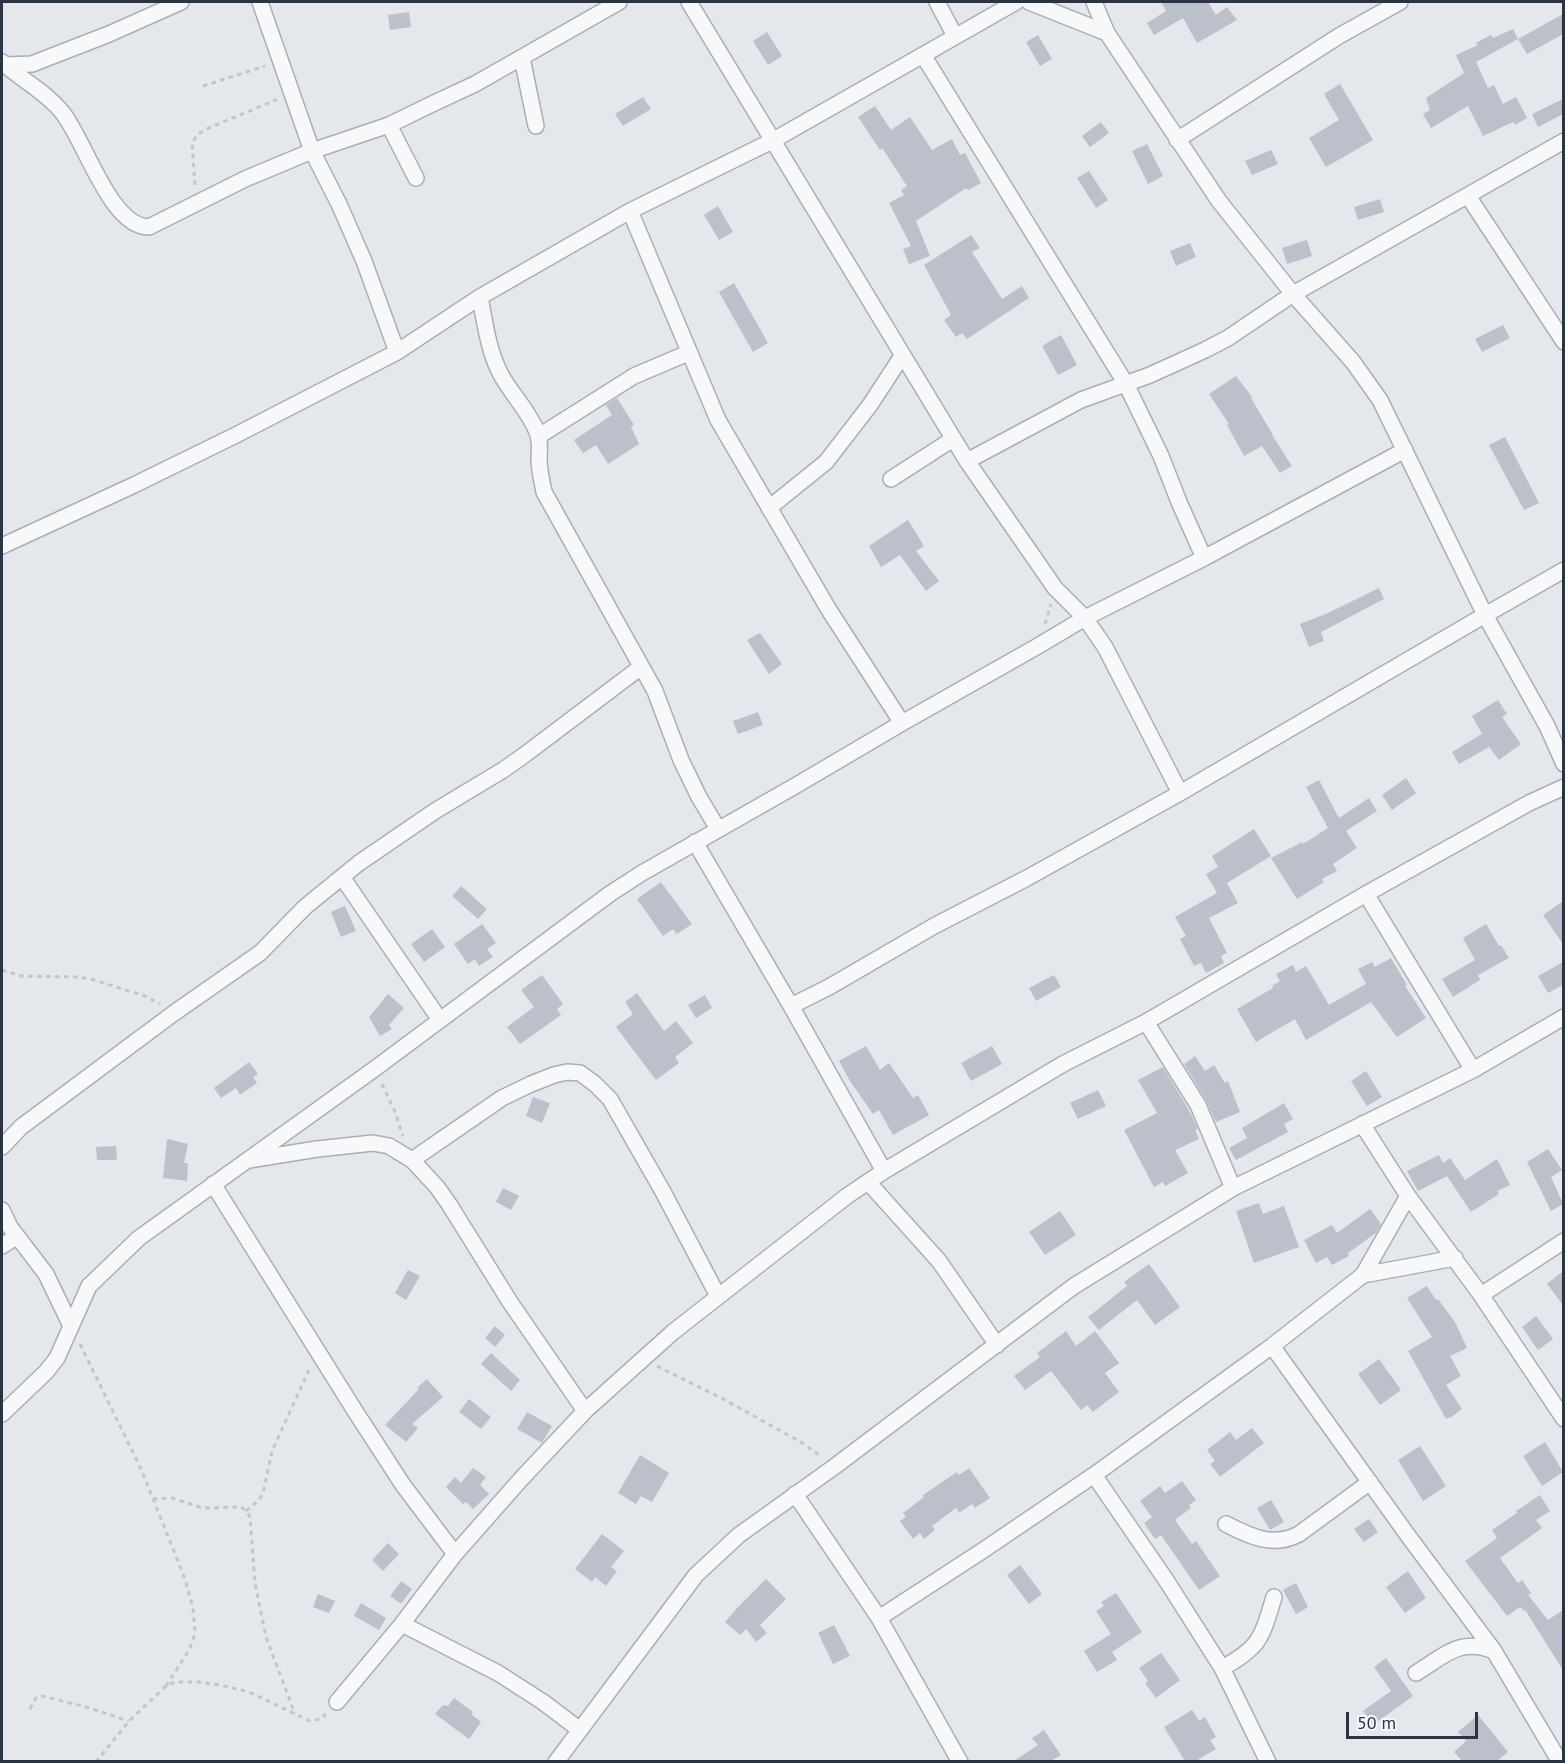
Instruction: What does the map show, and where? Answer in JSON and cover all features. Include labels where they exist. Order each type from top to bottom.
[{"type":"street","points":[[3,63],[32,64],[109,34],[181,2]]},
{"type":"street","points":[[260,2],[312,151],[364,261],[398,352]]},
{"type":"street","points":[[3,63],[44,93],[64,114],[119,211],[134,225],[148,227],[244,179],[312,151],[389,124],[475,84],[619,2]]},
{"type":"street","points":[[689,2],[967,461],[1055,588],[1085,618],[1105,647],[1180,794]]},
{"type":"street","points":[[937,2],[955,36]]},
{"type":"street","points":[[2,546],[216,445],[398,352],[480,297],[630,211],[772,141],[1016,2]]},
{"type":"street","points":[[1029,2],[1107,33]]},
{"type":"street","points":[[1094,2],[1107,33],[1219,201],[1293,294],[1353,362],[1380,400],[1485,615],[1547,726],[1563,764]]},
{"type":"street","points":[[1177,140],[1339,36],[1400,2]]},
{"type":"street","points":[[923,55],[1126,384],[1161,456],[1204,558]]},
{"type":"street","points":[[522,58],[536,126]]},
{"type":"street","points":[[389,124],[416,178]]},
{"type":"street","points":[[967,461],[1081,400],[1126,384],[1206,350],[1228,338],[1293,294],[1563,141]]},
{"type":"street","points":[[1468,196],[1563,342]]},
{"type":"street","points":[[630,211],[717,420],[829,610],[902,723]]},
{"type":"street","points":[[480,297],[489,348],[501,374],[539,436],[540,473],[544,492],[655,691],[681,760],[718,829]]},
{"type":"street","points":[[539,436],[634,376],[688,353]]},
{"type":"street","points":[[768,508],[826,462],[870,405],[902,356]]},
{"type":"street","points":[[891,479],[953,439]]},
{"type":"street","points":[[2,1414],[46,1372],[57,1358],[89,1286],[139,1238],[373,1070],[611,893],[695,842],[1085,618],[1204,558],[1405,450]]},
{"type":"street","points":[[791,1006],[829,987],[934,926],[1180,794],[1563,570]]},
{"type":"street","points":[[2,1147],[21,1127],[174,1013],[260,953],[305,907],[342,877],[435,811],[530,752],[641,667]]},
{"type":"street","points":[[337,1702],[402,1624],[455,1554],[585,1411],[642,1359],[718,1296],[868,1182],[1063,1064],[1146,1022],[1366,894],[1529,803],[1563,787]]},
{"type":"street","points":[[695,842],[884,1171]]},
{"type":"street","points":[[342,877],[440,1020]]},
{"type":"street","points":[[1366,894],[1473,1070]]},
{"type":"street","points":[[556,1761],[696,1575],[739,1535],[834,1467],[1074,1286],[1233,1188],[1473,1070],[1563,1017]]},
{"type":"street","points":[[1146,1022],[1198,1104],[1233,1188]]},
{"type":"street","points":[[411,1160],[502,1098],[554,1075],[567,1072],[580,1073],[596,1084],[610,1099],[662,1190],[718,1296]]},
{"type":"street","points":[[1362,1124],[1408,1196],[1481,1295],[1563,1419]]},
{"type":"street","points":[[245,1161],[317,1149],[373,1143],[389,1146],[411,1160],[437,1187],[449,1204],[510,1302],[585,1411]]},
{"type":"street","points":[[868,1182],[939,1261],[997,1345]]},
{"type":"street","points":[[213,1184],[317,1352],[404,1485],[455,1554]]},
{"type":"street","points":[[879,1618],[1094,1475],[1272,1346],[1363,1275],[1408,1196]]},
{"type":"street","points":[[2,1210],[4,1218],[46,1274],[71,1326]]},
{"type":"street","points":[[2,1246],[17,1236]]},
{"type":"street","points":[[1481,1295],[1563,1241]]},
{"type":"street","points":[[1363,1275],[1455,1258]]},
{"type":"street","points":[[1272,1346],[1494,1651],[1560,1761]]},
{"type":"street","points":[[1094,1475],[1166,1580],[1222,1668],[1268,1761]]},
{"type":"street","points":[[1226,1524],[1265,1540],[1286,1540],[1299,1534],[1371,1482]]},
{"type":"street","points":[[795,1494],[879,1618],[960,1761]]},
{"type":"street","points":[[1222,1668],[1247,1653],[1255,1645],[1265,1626],[1274,1597]]},
{"type":"street","points":[[402,1624],[498,1673],[543,1702],[580,1730]]},
{"type":"street","points":[[1416,1673],[1466,1645],[1481,1646],[1494,1651]]},
{"type":"path","points":[[203,86],[281,62]]},
{"type":"path","points":[[196,203],[192,143],[198,134],[291,94]]},
{"type":"path","points":[[1038,646],[1055,588]]},
{"type":"path","points":[[2,970],[21,976],[76,977],[103,982],[145,996],[174,1013]]},
{"type":"path","points":[[373,1070],[395,1112],[411,1160]]},
{"type":"path","points":[[71,1326],[142,1471],[185,1580],[193,1608],[195,1626],[189,1650],[166,1686],[129,1721],[96,1761]]},
{"type":"path","points":[[246,1511],[263,1494],[272,1451],[317,1352]]},
{"type":"path","points":[[642,1359],[725,1400],[799,1441],[834,1467]]},
{"type":"path","points":[[153,1499],[172,1498],[203,1508],[241,1507],[250,1517],[255,1583],[266,1637],[295,1714]]},
{"type":"path","points":[[166,1686],[183,1681],[220,1685],[249,1692],[310,1721],[317,1721],[337,1702]]},
{"type":"path","points":[[30,1709],[36,1698],[42,1696],[129,1721]]},
{"type":"building","points":[[1161,2],[1208,2],[1216,15],[1227,7],[1237,20],[1197,43],[1183,18],[1154,35],[1147,23],[1166,11]]},
{"type":"building","points":[[409,12],[411,27],[390,30],[388,15]]},
{"type":"building","points":[[1563,14],[1563,34],[1527,54],[1518,39]]},
{"type":"building","points":[[1513,29],[1518,39],[1476,62],[1488,88],[1494,85],[1503,104],[1516,97],[1527,118],[1515,125],[1513,122],[1483,136],[1468,106],[1431,128],[1423,114],[1430,110],[1426,98],[1464,73],[1456,55],[1478,45],[1476,43],[1491,35],[1493,38]]},
{"type":"building","points":[[767,32],[782,56],[768,65],[753,41]]},
{"type":"building","points":[[1038,35],[1052,59],[1040,66],[1026,42]]},
{"type":"building","points":[[1340,84],[1373,140],[1326,167],[1309,138],[1339,120],[1324,94]]},
{"type":"building","points":[[643,97],[651,109],[623,126],[615,114]]},
{"type":"building","points":[[1563,99],[1563,114],[1538,127],[1532,114]]},
{"type":"building","points":[[875,106],[891,130],[910,117],[932,150],[952,139],[960,155],[965,153],[981,183],[968,190],[966,188],[916,221],[930,256],[909,264],[903,249],[911,246],[889,203],[904,195],[901,190],[907,186],[858,117]]},
{"type":"building","points":[[1101,122],[1109,133],[1090,147],[1082,136]]},
{"type":"building","points":[[1147,144],[1163,176],[1148,184],[1132,151]]},
{"type":"building","points":[[1271,150],[1278,164],[1252,175],[1245,161]]},
{"type":"building","points":[[1089,171],[1108,200],[1096,208],[1077,178]]},
{"type":"building","points":[[1380,199],[1384,212],[1358,220],[1354,207]]},
{"type":"building","points":[[718,206],[733,232],[719,240],[704,215]]},
{"type":"building","points":[[971,235],[980,248],[972,252],[1002,299],[1022,286],[1029,298],[967,339],[962,333],[956,337],[944,320],[951,315],[924,265]]},
{"type":"building","points":[[1307,240],[1312,256],[1287,264],[1282,248]]},
{"type":"building","points":[[1190,243],[1196,257],[1176,266],[1170,251]]},
{"type":"building","points":[[734,283],[768,343],[753,352],[719,292]]},
{"type":"building","points":[[1503,325],[1510,338],[1482,352],[1475,339]]},
{"type":"building","points":[[1061,335],[1077,365],[1058,375],[1042,346]]},
{"type":"building","points":[[1236,376],[1252,397],[1292,466],[1280,473],[1262,446],[1244,456],[1227,425],[1229,424],[1209,394]]},
{"type":"building","points":[[617,398],[634,425],[631,427],[639,444],[608,464],[596,445],[583,453],[574,440],[612,415],[606,405]]},
{"type":"building","points":[[1505,437],[1539,503],[1524,510],[1489,445]]},
{"type":"building","points":[[908,520],[924,546],[916,551],[939,581],[926,591],[900,555],[881,567],[869,546]]},
{"type":"building","points":[[1379,588],[1384,599],[1321,632],[1324,641],[1309,647],[1300,624]]},
{"type":"building","points":[[760,633],[782,664],[769,674],[747,640]]},
{"type":"building","points":[[1498,700],[1507,714],[1502,717],[1521,744],[1499,760],[1489,747],[1459,764],[1452,752],[1482,734],[1472,716]]},
{"type":"building","points":[[758,712],[763,725],[738,734],[733,721]]},
{"type":"building","points":[[1406,778],[1416,793],[1392,810],[1382,795]]},
{"type":"building","points":[[1319,780],[1339,818],[1369,798],[1377,811],[1346,831],[1357,848],[1333,864],[1337,871],[1322,879],[1324,882],[1297,899],[1271,858],[1302,842],[1303,844],[1328,828],[1306,787]]},
{"type":"building","points":[[1254,829],[1271,856],[1227,883],[1238,903],[1209,918],[1227,953],[1221,956],[1224,963],[1206,973],[1201,963],[1194,966],[1180,939],[1186,936],[1175,917],[1217,893],[1206,874],[1218,867],[1212,856]]},
{"type":"building","points":[[661,882],[692,924],[677,934],[673,929],[663,936],[637,899]]},
{"type":"building","points":[[461,886],[487,909],[478,919],[452,896]]},
{"type":"building","points":[[1563,901],[1563,944],[1543,915]]},
{"type":"building","points":[[345,906],[356,931],[341,937],[331,912]]},
{"type":"building","points":[[482,924],[496,943],[487,949],[493,957],[479,966],[475,959],[468,964],[454,944]]},
{"type":"building","points":[[1486,924],[1509,958],[1478,975],[1480,980],[1453,997],[1442,979],[1475,960],[1463,938]]},
{"type":"building","points":[[432,929],[445,947],[424,962],[411,944]]},
{"type":"building","points":[[1391,958],[1407,985],[1405,986],[1426,1018],[1397,1037],[1371,1002],[1306,1040],[1295,1019],[1256,1042],[1237,1009],[1273,988],[1272,986],[1280,981],[1276,974],[1293,965],[1296,972],[1306,966],[1329,1005],[1366,984],[1358,969],[1372,962],[1375,967]]},
{"type":"building","points":[[1563,962],[1563,985],[1548,993],[1538,976]]},
{"type":"building","points":[[542,975],[563,1004],[557,1009],[561,1015],[520,1044],[507,1027],[534,1007],[521,990]]},
{"type":"building","points":[[1054,975],[1061,987],[1036,1001],[1029,988]]},
{"type":"building","points":[[637,993],[664,1031],[676,1021],[693,1043],[675,1057],[679,1063],[656,1080],[616,1027],[633,1014],[625,1002]]},
{"type":"building","points":[[388,994],[404,1008],[389,1025],[392,1029],[380,1036],[369,1017]]},
{"type":"building","points":[[705,995],[712,1008],[696,1018],[688,1005]]},
{"type":"building","points":[[866,1046],[880,1070],[889,1063],[913,1098],[918,1095],[929,1115],[893,1135],[879,1110],[873,1114],[839,1061]]},
{"type":"building","points":[[992,1046],[1002,1064],[971,1081],[961,1063]]},
{"type":"building","points":[[1195,1056],[1205,1071],[1214,1065],[1225,1083],[1228,1081],[1240,1112],[1216,1122],[1206,1100],[1184,1064]]},
{"type":"building","points":[[249,1062],[258,1074],[253,1077],[257,1083],[240,1095],[236,1088],[221,1098],[214,1088]]},
{"type":"building","points":[[1163,1067],[1189,1110],[1198,1129],[1195,1130],[1199,1139],[1175,1150],[1188,1173],[1165,1186],[1163,1182],[1154,1187],[1124,1130],[1157,1113],[1138,1080]]},
{"type":"building","points":[[1366,1071],[1382,1097],[1367,1106],[1351,1081]]},
{"type":"building","points":[[1098,1090],[1106,1106],[1078,1119],[1070,1103]]},
{"type":"building","points":[[533,1097],[550,1103],[542,1123],[526,1116]]},
{"type":"building","points":[[1284,1103],[1293,1119],[1284,1124],[1288,1132],[1236,1160],[1229,1148],[1247,1138],[1242,1128]]},
{"type":"building","points":[[167,1139],[188,1144],[184,1163],[188,1163],[187,1181],[163,1178]]},
{"type":"building","points":[[116,1146],[117,1160],[97,1160],[96,1147]]},
{"type":"building","points":[[1548,1149],[1562,1170],[1551,1177],[1563,1204],[1551,1211],[1527,1162]]},
{"type":"building","points":[[1439,1155],[1443,1163],[1450,1158],[1465,1180],[1497,1159],[1510,1185],[1497,1191],[1499,1194],[1471,1212],[1447,1176],[1418,1191],[1407,1171]]},
{"type":"building","points":[[503,1188],[519,1196],[511,1210],[496,1202]]},
{"type":"building","points":[[1259,1203],[1263,1214],[1284,1206],[1299,1247],[1254,1263],[1236,1211]]},
{"type":"building","points":[[1370,1209],[1381,1224],[1376,1233],[1348,1253],[1349,1256],[1332,1265],[1327,1257],[1316,1263],[1304,1240],[1332,1225],[1337,1233]]},
{"type":"building","points":[[1060,1211],[1076,1235],[1045,1255],[1029,1232]]},
{"type":"building","points":[[1149,1264],[1180,1307],[1155,1325],[1137,1300],[1099,1330],[1088,1317],[1127,1286],[1124,1282]]},
{"type":"building","points":[[408,1270],[420,1276],[406,1300],[395,1293]]},
{"type":"building","points":[[1563,1271],[1563,1305],[1547,1284]]},
{"type":"building","points":[[1427,1286],[1455,1322],[1467,1348],[1450,1356],[1461,1376],[1446,1385],[1462,1409],[1446,1419],[1408,1351],[1432,1337],[1407,1298]]},
{"type":"building","points":[[1536,1316],[1553,1339],[1538,1350],[1522,1327]]},
{"type":"building","points":[[495,1326],[505,1335],[495,1347],[485,1338]]},
{"type":"building","points":[[1066,1331],[1076,1346],[1095,1331],[1119,1363],[1105,1373],[1119,1392],[1093,1412],[1087,1405],[1081,1410],[1051,1371],[1025,1390],[1014,1376],[1040,1357],[1037,1353]]},
{"type":"building","points":[[491,1353],[520,1380],[511,1391],[481,1364]]},
{"type":"building","points":[[1379,1359],[1401,1390],[1380,1405],[1358,1374]]},
{"type":"building","points":[[427,1379],[443,1397],[412,1424],[418,1428],[406,1442],[385,1425]]},
{"type":"building","points":[[469,1399],[491,1417],[481,1429],[459,1412]]},
{"type":"building","points":[[527,1412],[552,1426],[542,1443],[517,1429]]},
{"type":"building","points":[[1252,1428],[1264,1443],[1220,1477],[1210,1464],[1215,1461],[1207,1450],[1230,1432],[1236,1440]]},
{"type":"building","points":[[1545,1442],[1563,1472],[1542,1486],[1523,1456]]},
{"type":"building","points":[[1420,1446],[1446,1486],[1423,1501],[1398,1460]]},
{"type":"building","points":[[640,1455],[669,1473],[652,1502],[641,1496],[636,1504],[618,1493]]},
{"type":"building","points":[[473,1468],[486,1477],[480,1485],[489,1494],[473,1509],[466,1502],[463,1504],[446,1487],[455,1477],[461,1483]]},
{"type":"building","points":[[969,1468],[990,1498],[975,1508],[972,1504],[959,1513],[956,1508],[932,1526],[935,1530],[924,1539],[920,1533],[913,1539],[900,1521],[906,1517],[903,1513],[924,1497],[923,1495],[957,1472],[959,1475]]},
{"type":"building","points":[[1182,1481],[1196,1500],[1189,1505],[1191,1508],[1175,1520],[1192,1544],[1196,1541],[1220,1576],[1199,1590],[1161,1535],[1155,1539],[1144,1523],[1152,1517],[1140,1501],[1160,1486],[1165,1493]]},
{"type":"building","points":[[1540,1495],[1550,1511],[1536,1520],[1542,1528],[1500,1558],[1518,1583],[1522,1580],[1531,1593],[1528,1595],[1548,1620],[1563,1610],[1563,1670],[1525,1610],[1520,1607],[1507,1616],[1465,1561],[1497,1538],[1492,1530]]},
{"type":"building","points":[[1271,1500],[1284,1522],[1270,1530],[1257,1508]]},
{"type":"building","points":[[1369,1519],[1378,1532],[1364,1542],[1354,1529]]},
{"type":"building","points":[[602,1534],[624,1551],[611,1567],[617,1571],[606,1586],[595,1577],[592,1582],[575,1569]]},
{"type":"building","points":[[388,1543],[399,1554],[383,1571],[372,1560]]},
{"type":"building","points":[[1020,1565],[1042,1594],[1029,1604],[1007,1575]]},
{"type":"building","points":[[1408,1571],[1426,1598],[1405,1613],[1386,1587]]},
{"type":"building","points":[[766,1579],[786,1599],[760,1625],[767,1633],[756,1642],[746,1629],[740,1635],[725,1622]]},
{"type":"building","points":[[401,1581],[412,1589],[401,1604],[390,1596]]},
{"type":"building","points":[[1296,1583],[1308,1607],[1296,1614],[1283,1590]]},
{"type":"building","points":[[1116,1593],[1142,1632],[1112,1652],[1117,1660],[1097,1672],[1084,1651],[1111,1634],[1096,1611],[1104,1606],[1101,1602]]},
{"type":"building","points":[[318,1594],[335,1601],[329,1613],[313,1607]]},
{"type":"building","points":[[361,1603],[386,1618],[379,1630],[354,1616]]},
{"type":"building","points":[[834,1625],[850,1656],[833,1664],[818,1633]]},
{"type":"building","points":[[1161,1653],[1180,1680],[1156,1698],[1145,1683],[1148,1681],[1139,1668]]},
{"type":"building","points":[[1386,1658],[1413,1696],[1373,1725],[1363,1711],[1391,1691],[1374,1667]]},
{"type":"building","points":[[454,1698],[473,1712],[471,1714],[481,1722],[469,1739],[435,1714],[443,1705],[448,1706]]},
{"type":"building","points":[[1192,1710],[1199,1721],[1205,1717],[1216,1737],[1210,1740],[1216,1749],[1196,1761],[1185,1761],[1164,1727]]},
{"type":"building","points":[[1478,1715],[1508,1752],[1497,1761],[1462,1761],[1454,1752],[1466,1741],[1458,1732]]},
{"type":"building","points":[[1044,1730],[1061,1755],[1051,1761],[1014,1761],[1038,1745],[1032,1738]]}]
